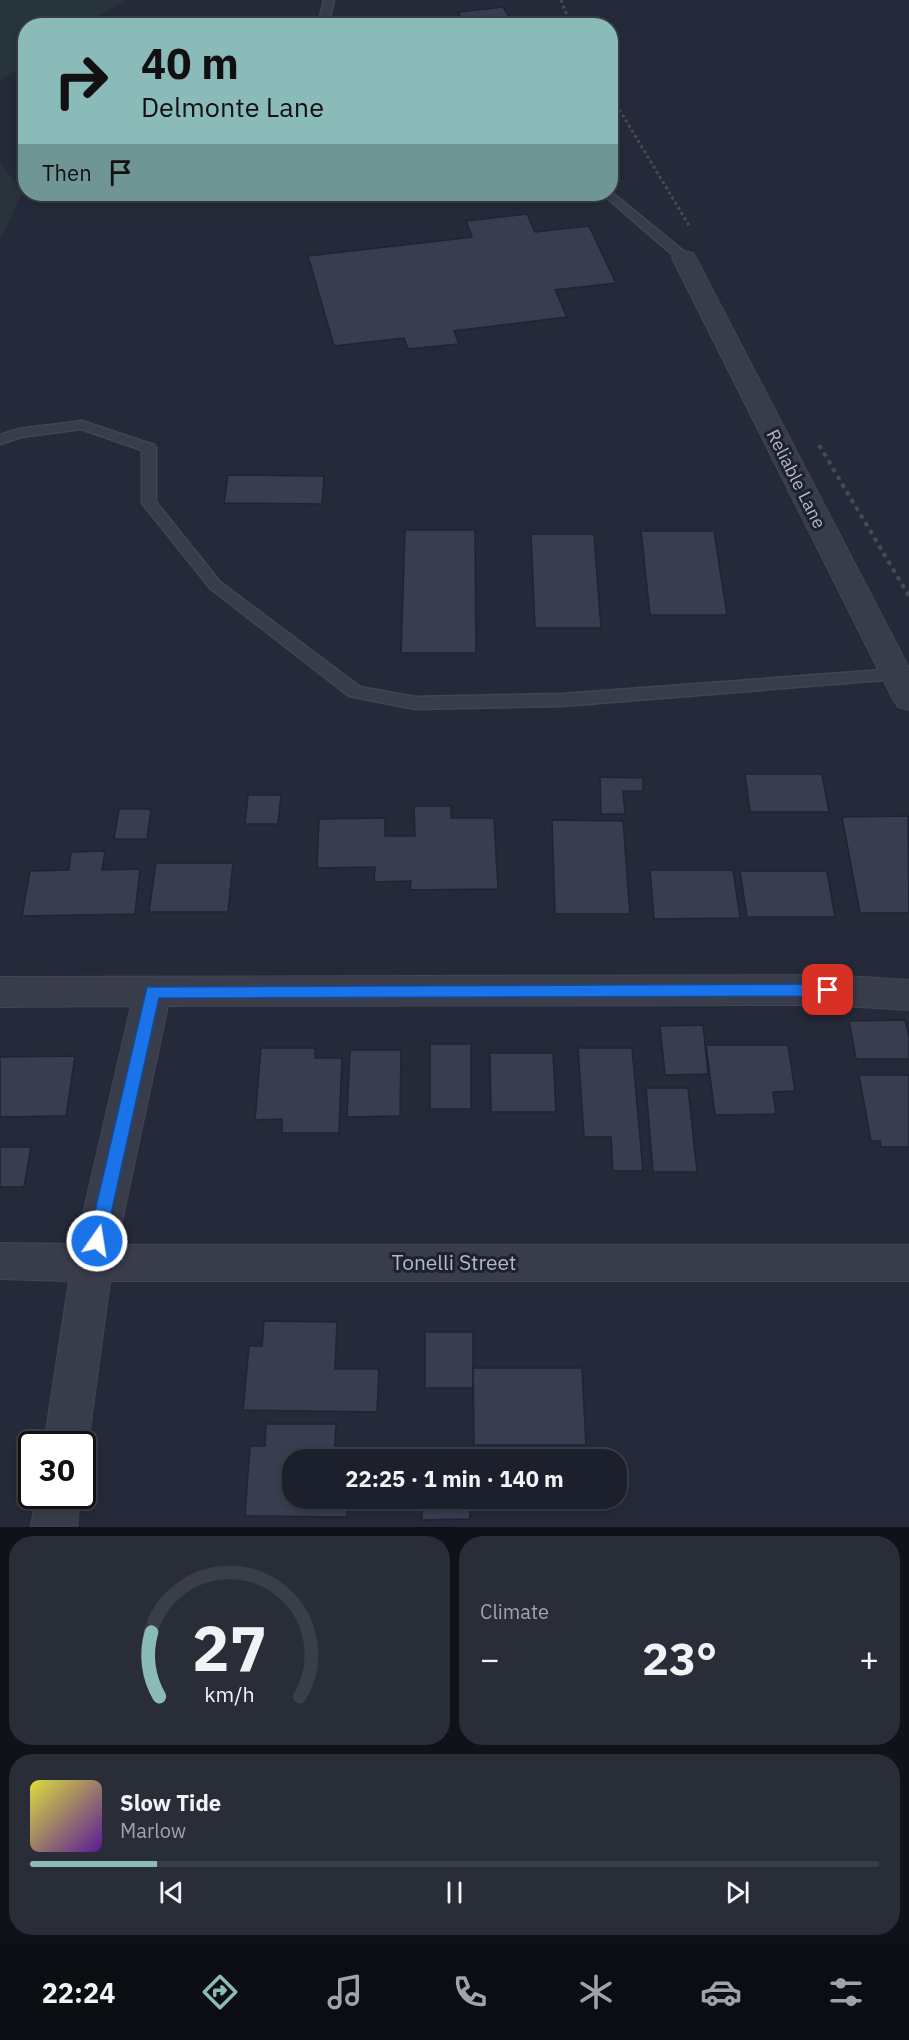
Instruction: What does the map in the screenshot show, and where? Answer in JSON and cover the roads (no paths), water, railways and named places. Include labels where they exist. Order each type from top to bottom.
[{"type":"street","name":"Reliable Lane","points":[[684,258],[909,699]]},
{"type":"street","points":[[0,992],[828,990],[909,995]]},
{"type":"street","points":[[68,1431],[92,1263],[153,992]]},
{"type":"street","name":"Tonelli Street","points":[[0,1261],[909,1263]]},
{"type":"street","points":[[54,1527],[56,1509]]},
{"type":"lane","points":[[325,18],[329,0]]},
{"type":"lane","points":[[618,201],[684,258]]},
{"type":"lane","points":[[0,440],[19,433],[82,424],[149,448],[149,503],[215,585],[355,692],[415,703],[562,700],[896,674]]}]
